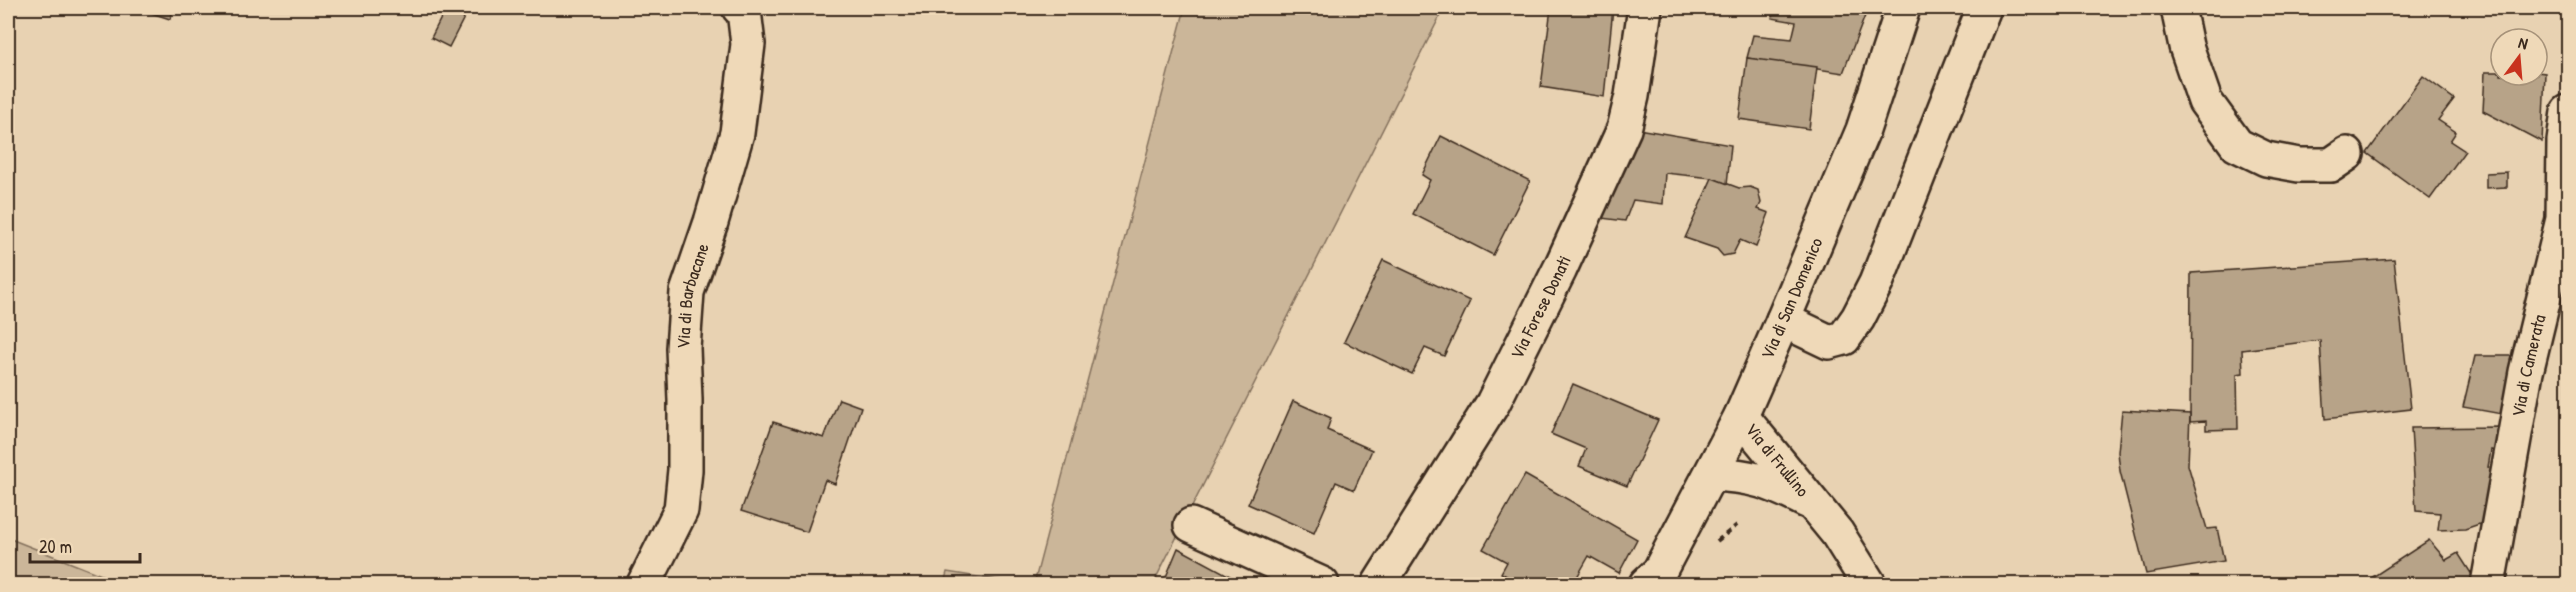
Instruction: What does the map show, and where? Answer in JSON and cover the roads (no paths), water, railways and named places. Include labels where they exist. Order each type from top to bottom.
[{"type":"street","name":"Via di Barbacane","points":[[644,585],[681,510],[685,458],[682,348],[687,292],[711,222],[736,133],[748,44],[744,11],[739,8]]},
{"type":"street","name":"Via Forese Donati","points":[[1379,585],[1493,403],[1560,269],[1624,129],[1632,96],[1645,8]]},
{"type":"street","points":[[1784,320],[1829,342],[1844,338],[1858,318],[1876,283],[1926,160],[1984,8]]},
{"type":"street","points":[[2178,8],[2186,46],[2205,101],[2237,145],[2266,159],[2299,165],[2331,165],[2347,154]]},
{"type":"street","name":"Via di San Domenico","points":[[1654,580],[1741,416],[1784,320],[1863,130],[1904,10]]},
{"type":"street","name":"Via di Camerata","points":[[2488,585],[2526,372],[2563,219],[2564,141],[2568,112]]},
{"type":"street","name":"Via di Frullino","points":[[1741,416],[1837,533],[1869,585]]},
{"type":"street","name":"Via di Frullino","points":[[1712,474],[1758,479],[1779,486],[1814,505]]},
{"type":"street","points":[[1191,525],[1323,585]]}]
